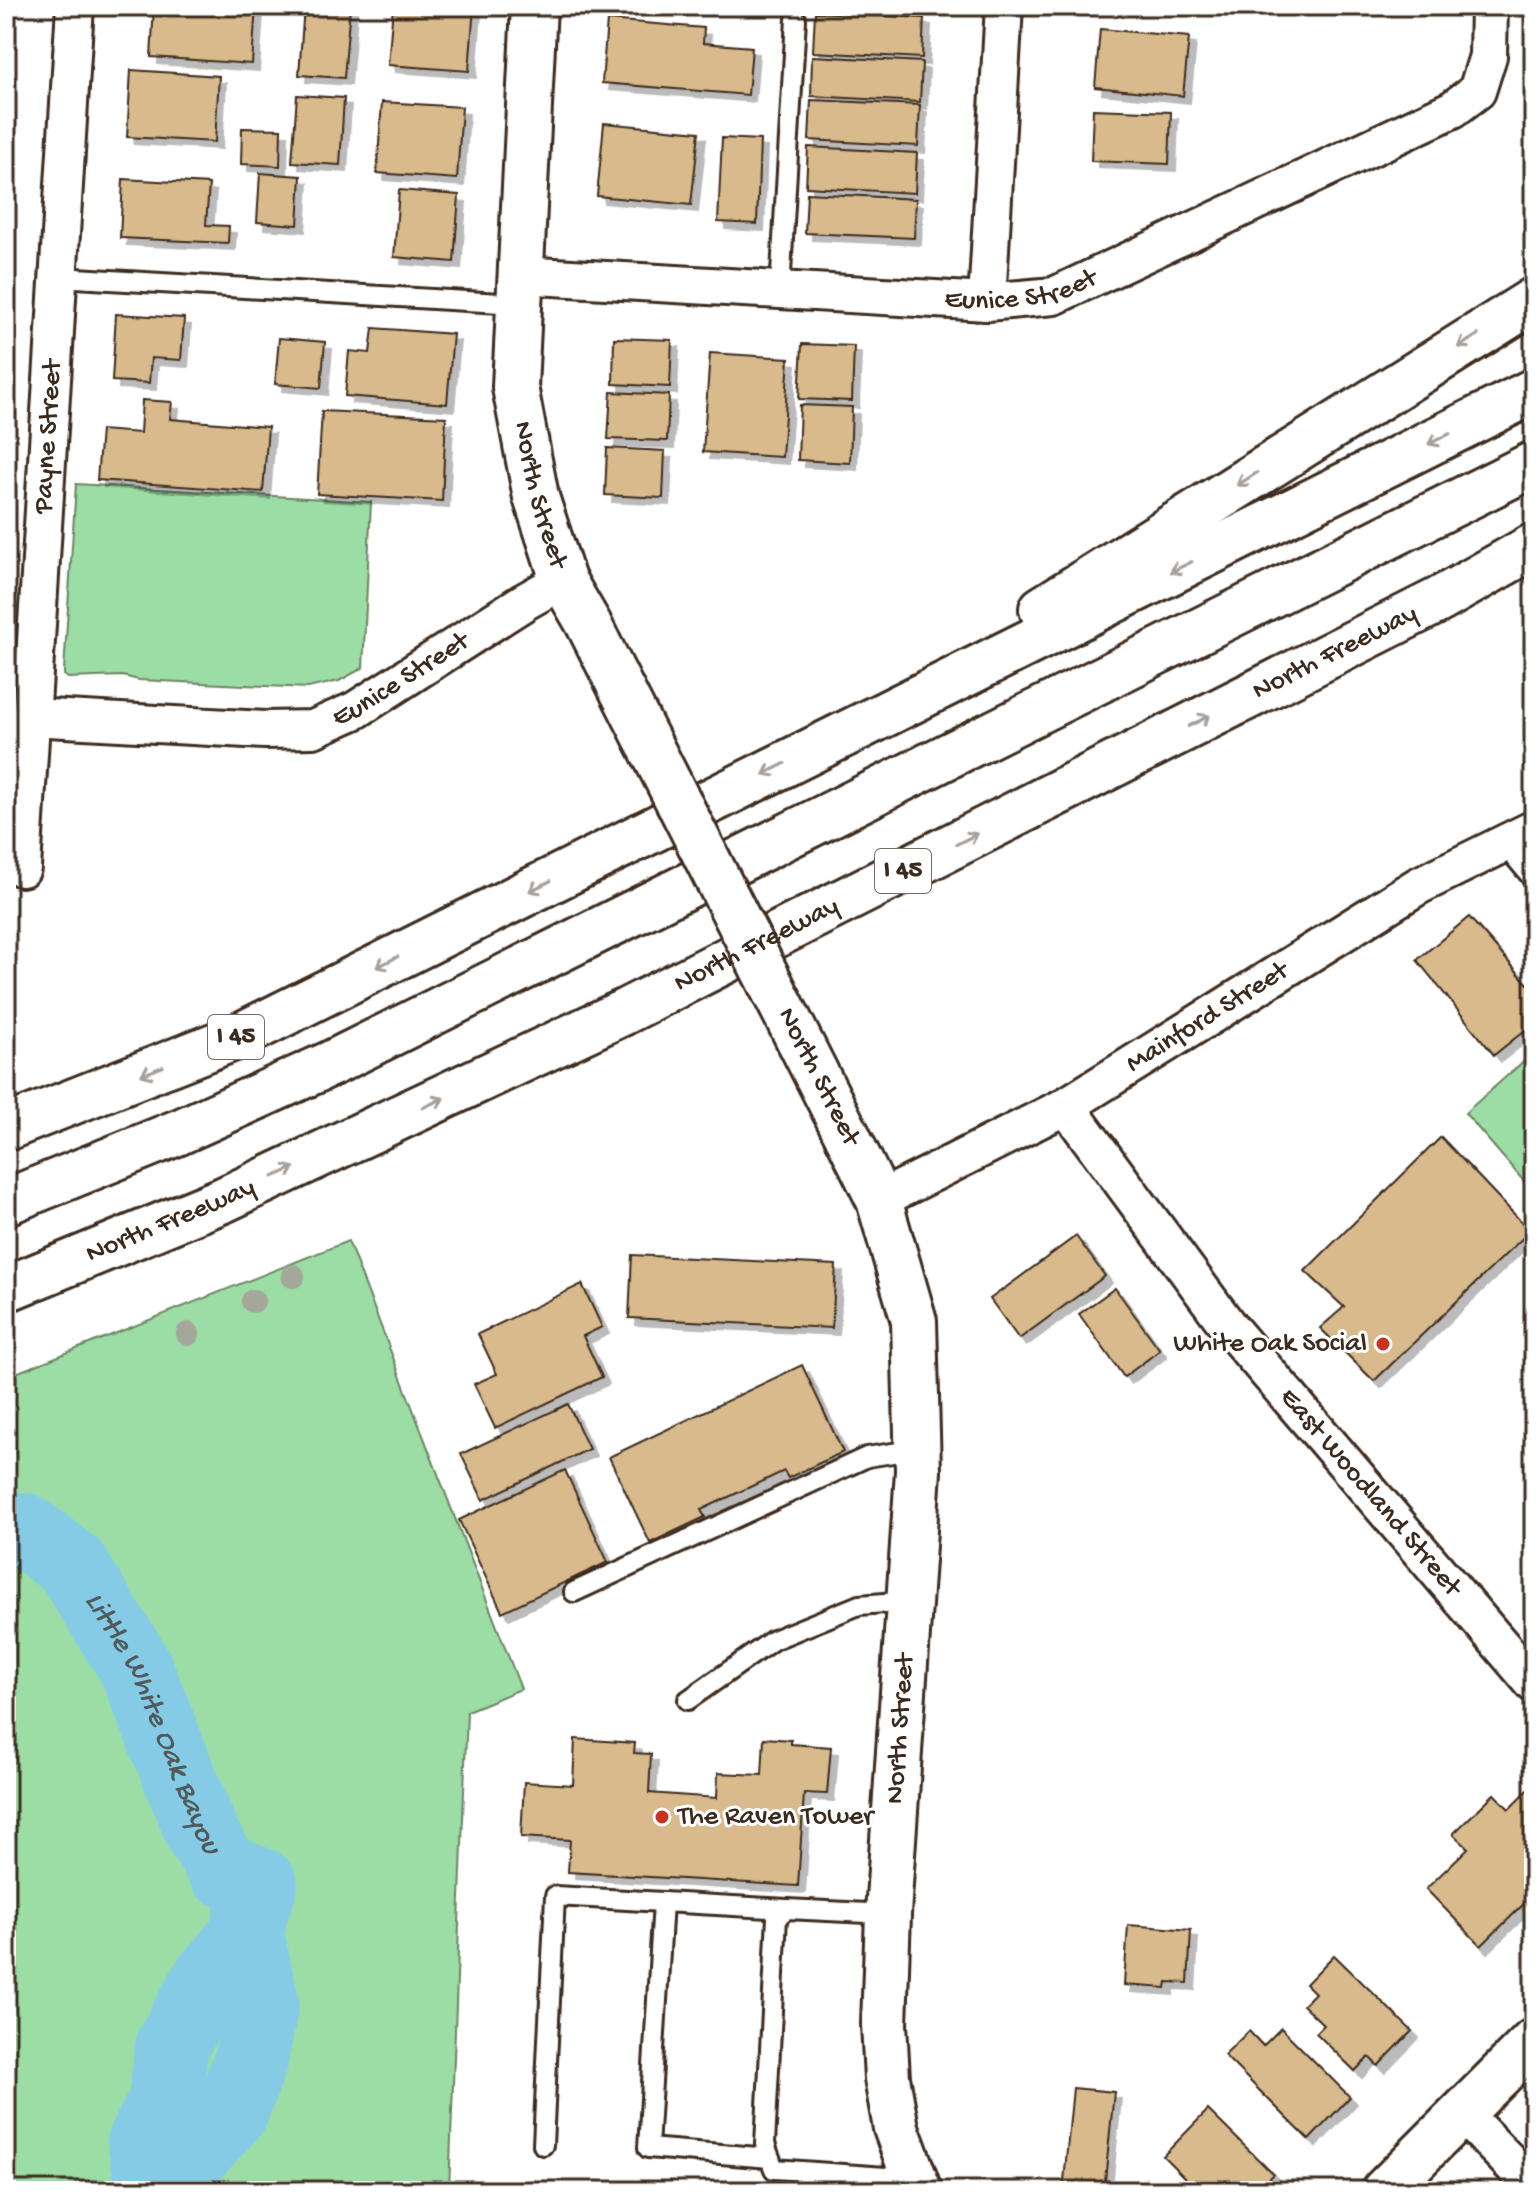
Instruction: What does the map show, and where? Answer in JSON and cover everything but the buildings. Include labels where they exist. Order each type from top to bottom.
[{"type":"main road","name":"North Street","points":[[534,6],[515,387],[536,497],[563,580],[588,623],[879,1200],[914,1321],[918,1449],[888,1914],[884,2024],[887,2078],[896,2128],[916,2185]]},
{"type":"main road","points":[[844,734],[1534,300]]},
{"type":"main road","name":"I 45","points":[[6,1128],[239,1036],[1534,391]]},
{"type":"main road","points":[[6,1202],[179,1132],[332,1063],[1534,464]]},
{"type":"main road","name":"North Freeway","points":[[6,1289],[237,1194],[622,1013],[1439,600],[1534,546]]},
{"type":"main road","points":[[1439,600],[1534,584]]},
{"type":"main road","points":[[1384,2191],[1534,2041]]},
{"type":"street","name":"Payne Street","points":[[22,868],[75,6]]},
{"type":"street","points":[[987,302],[1004,6]]},
{"type":"street","name":"Eunice Street","points":[[518,289],[780,290],[987,302],[1054,296],[1453,109],[1477,91],[1488,56],[1489,6]]},
{"type":"street","name":"Eunice Street","points":[[30,717],[265,730],[313,729],[356,710],[563,580]]},
{"type":"street","name":"Mainford Street","points":[[879,1200],[1066,1106],[1418,886],[1519,837]]},
{"type":"street","name":"East Woodland Street","points":[[1066,1106],[1228,1326],[1534,1684]]},
{"type":"street","points":[[1462,2113],[1534,2187]]},
{"type":"lane","points":[[780,290],[796,19]]},
{"type":"lane","points":[[59,277],[518,289]]},
{"type":"lane","points":[[1519,837],[1534,880]]},
{"type":"lane","points":[[574,1592],[867,1457],[918,1449]]},
{"type":"lane","points":[[688,1700],[773,1640],[859,1605],[910,1601]]},
{"type":"lane","points":[[543,2145],[555,1896],[888,1914]]},
{"type":"lane","points":[[663,1902],[648,2148],[770,2158]]},
{"type":"lane","points":[[787,1909],[777,1917],[765,2144],[774,2169],[916,2185]]},
{"type":"green space","points":[[76,484],[371,502],[363,668],[339,681],[308,688],[139,680],[123,676],[68,678],[64,670]]},
{"type":"green space","points":[[1534,1052],[1534,1193],[1465,1113]]},
{"type":"green space","points":[[348,1241],[521,1689],[467,1711],[449,2191],[6,2191],[6,1377]]},
{"type":"waterway","name":"Little White Oak Bayou","points":[[6,1528],[25,1530],[72,1566],[136,1668],[204,1838],[225,1871],[261,1885],[247,1935],[262,2002],[252,2056],[232,2111],[186,2162],[153,2187],[154,2191]]},
{"type":"waterway","name":"Little White Oak Bayou","points":[[153,2187],[144,2141],[165,2102],[172,2045],[208,1981],[247,1935]]},
{"type":"place","name":"White Oak Social","points":[[1383,1344]]},
{"type":"place","name":"The Raven Tower","points":[[662,1817]]}]
